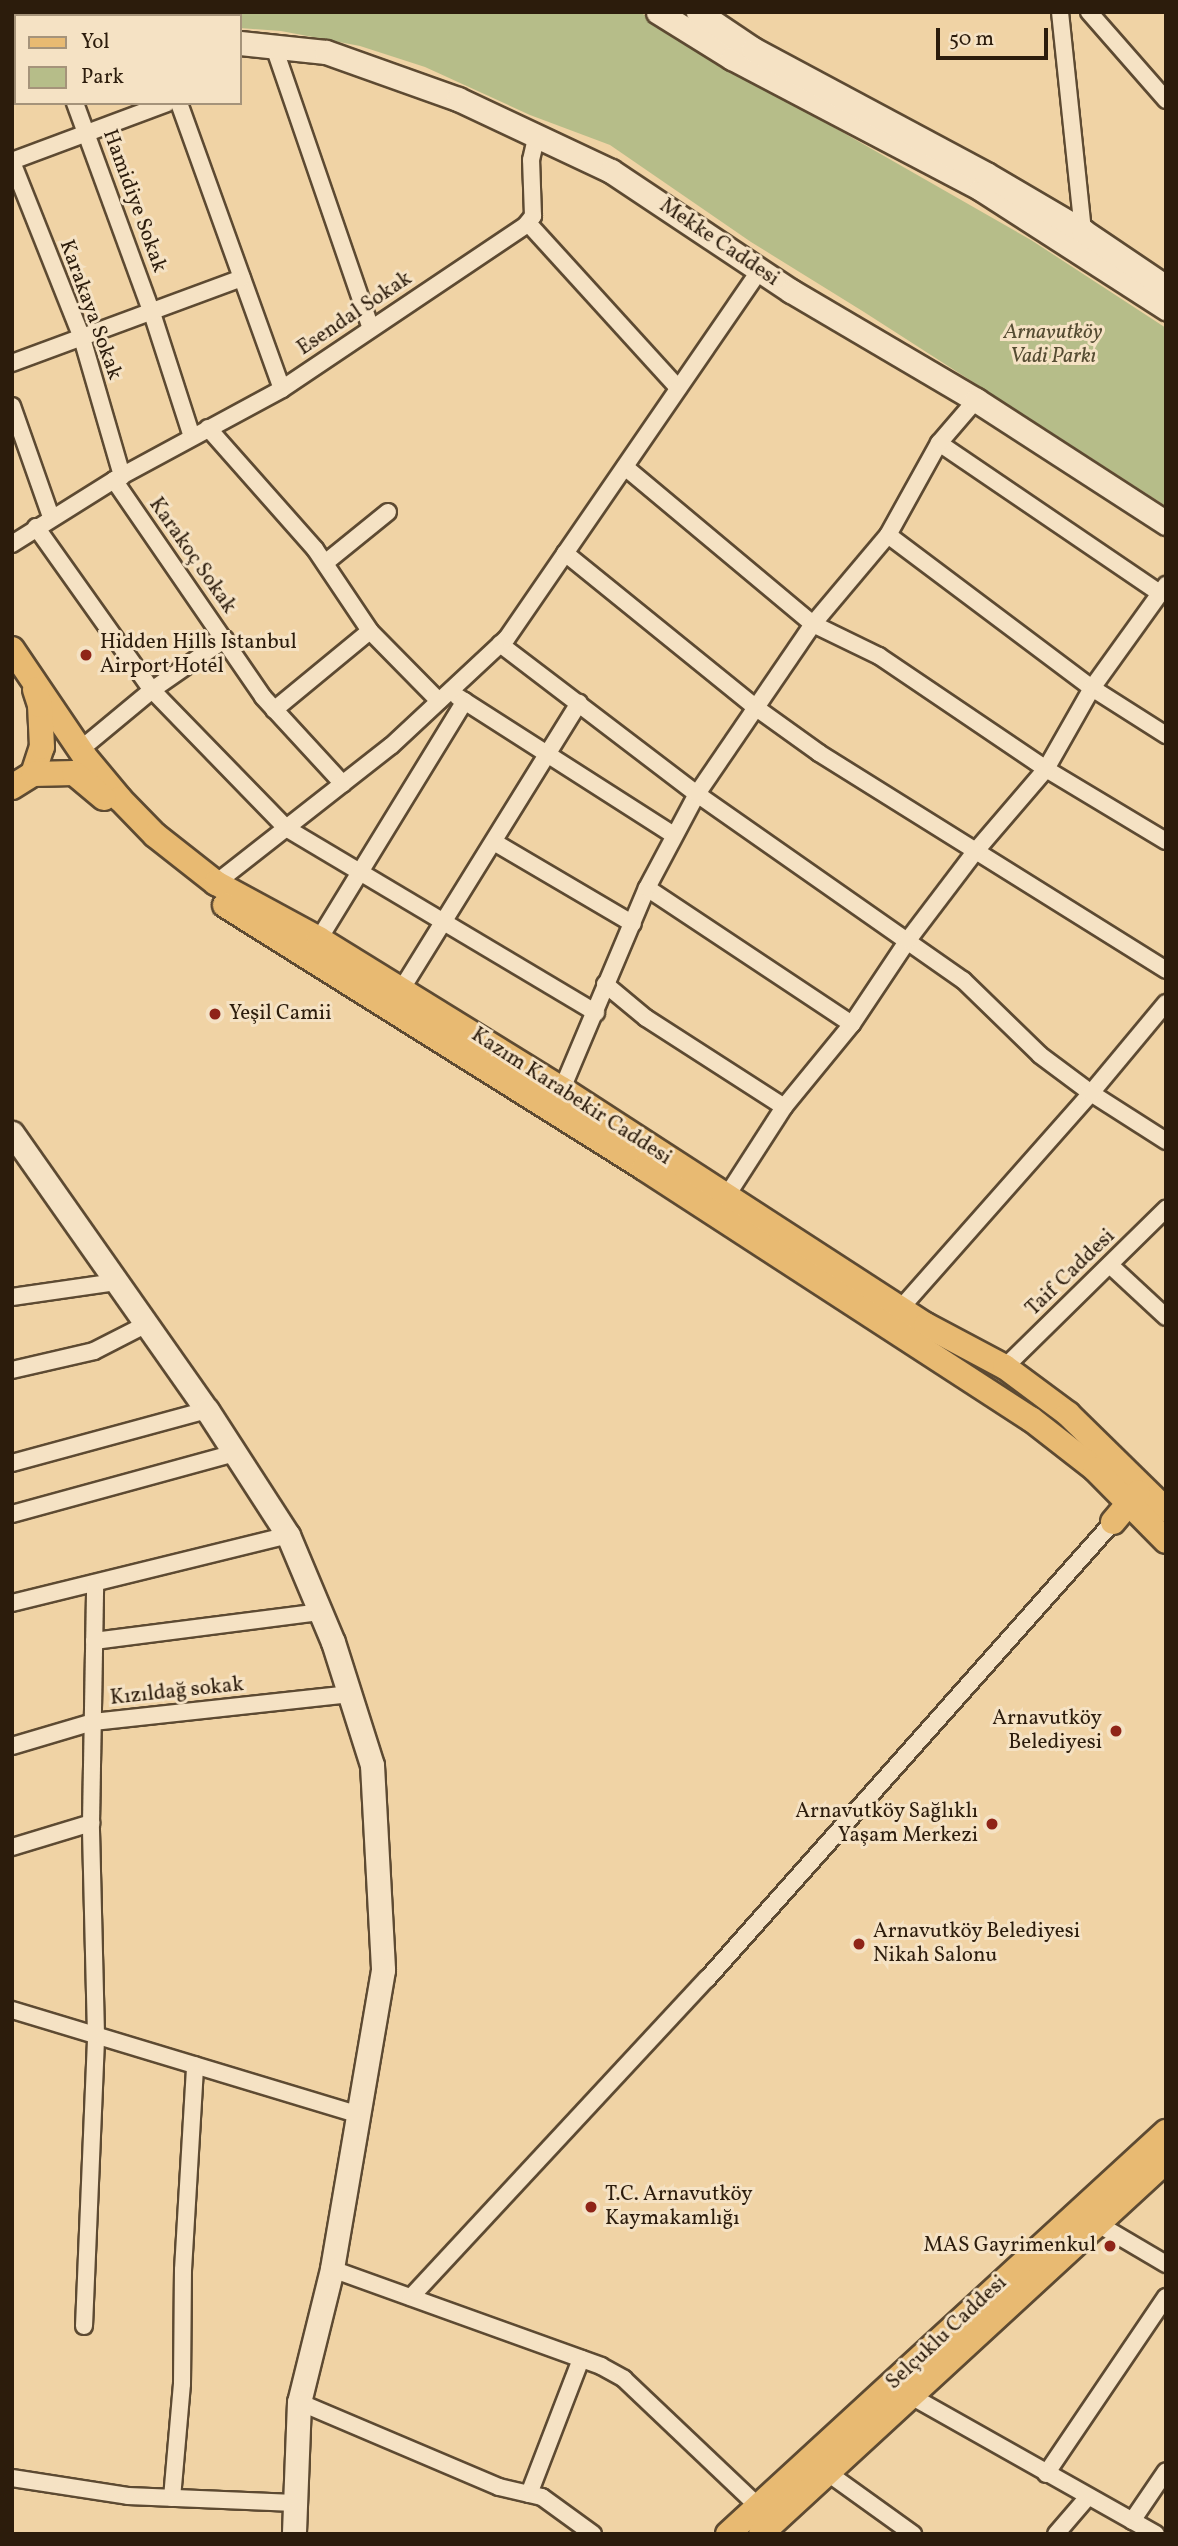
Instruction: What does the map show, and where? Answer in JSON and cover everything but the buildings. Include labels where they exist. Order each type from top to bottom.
[{"type":"main road","points":[[658,12],[732,58],[1166,287]]},
{"type":"main road","points":[[698,12],[753,49],[986,174],[1078,239],[1166,308]]},
{"type":"main road","name":"Mekke Caddesi","points":[[242,43],[326,52],[458,99],[611,171],[760,270],[976,400],[1166,523]]},
{"type":"main road","name":"Kazım Karabekir Caddesi","points":[[12,649],[81,749],[120,799],[155,835],[216,883],[318,939],[562,1089],[900,1309],[1005,1367],[1068,1414],[1166,1541]]},
{"type":"main road","points":[[23,780],[42,747],[40,705],[31,679]]},
{"type":"main road","name":"Kazım Karabekir Caddesi","points":[[23,780],[74,773],[98,790],[142,842],[186,880],[645,1168],[1031,1419],[1096,1469],[1139,1508]]},
{"type":"main road","points":[[12,1133],[207,1410],[288,1535],[321,1612],[372,1765],[383,1970],[332,2269],[299,2402],[294,2534]]},
{"type":"main road","name":"Selçuklu Caddesi","points":[[727,2534],[1098,2224],[1160,2151]]},
{"type":"main road","name":"Selçuklu Caddesi","points":[[761,2534],[828,2473],[903,2389],[1160,2151]]},
{"type":"street","points":[[1060,12],[1078,239]]},
{"type":"street","points":[[1089,12],[1164,95]]},
{"type":"street","points":[[274,47],[371,328]]},
{"type":"street","name":"Hamidiye Sokak","points":[[76,105],[152,313],[192,437]]},
{"type":"street","points":[[12,161],[162,105]]},
{"type":"street","points":[[180,105],[282,389]]},
{"type":"street","points":[[537,135],[531,160],[533,216],[528,223],[678,388]]},
{"type":"street","name":"Karakaya Sokak","points":[[12,161],[19,201],[82,338],[118,478]]},
{"type":"street","name":"Esendal Sokak","points":[[12,544],[51,517],[118,478],[282,389],[528,223]]},
{"type":"street","points":[[216,883],[391,747],[500,644],[760,270]]},
{"type":"street","points":[[12,363],[242,278]]},
{"type":"street","points":[[562,1089],[647,888],[697,794],[813,624],[888,535],[939,443],[976,400]]},
{"type":"street","points":[[12,406],[51,517]]},
{"type":"street","points":[[208,428],[325,563],[370,631],[444,696],[465,701],[674,835]]},
{"type":"street","points":[[726,1197],[784,1107],[852,1024],[908,940],[974,853],[1046,769],[1092,688],[1163,589],[939,443]]},
{"type":"street","points":[[625,467],[813,624],[879,656],[1046,769],[1166,841]]},
{"type":"street","name":"Karakoç Sokak","points":[[118,478],[274,709],[343,784]]},
{"type":"street","points":[[325,563],[388,512]]},
{"type":"street","points":[[36,527],[152,690],[286,828],[596,1013]]},
{"type":"street","points":[[888,535],[1092,688],[1166,735]]},
{"type":"street","points":[[565,554],[755,707],[819,752],[974,853],[1166,970]]},
{"type":"street","points":[[274,709],[370,631]]},
{"type":"street","points":[[81,749],[152,690],[225,639]]},
{"type":"street","points":[[500,644],[697,794],[963,980],[1040,1055],[1091,1093],[1166,1141]]},
{"type":"street","points":[[318,939],[465,701]]},
{"type":"street","points":[[401,990],[579,703]]},
{"type":"street","points":[[494,842],[634,924]]},
{"type":"street","points":[[647,888],[852,1024]]},
{"type":"street","points":[[605,984],[646,1018],[784,1107]]},
{"type":"street","points":[[900,1309],[1091,1093],[1166,1003]]},
{"type":"street","name":"Taif Caddesi","points":[[1005,1367],[1166,1209]]},
{"type":"street","points":[[1110,1265],[1166,1317]]},
{"type":"street","points":[[12,1297],[116,1282]]},
{"type":"street","points":[[12,1370],[94,1351],[147,1324]]},
{"type":"street","points":[[12,1463],[207,1410]]},
{"type":"street","points":[[12,1514],[235,1453]]},
{"type":"street","points":[[411,2297],[1139,1508]]},
{"type":"street","points":[[12,1603],[288,1535]]},
{"type":"street","points":[[83,2326],[96,2035],[91,1823],[95,1583]]},
{"type":"street","points":[[94,1641],[321,1612]]},
{"type":"street","name":"Kızıldağ sokak","points":[[12,1746],[93,1722],[349,1694]]},
{"type":"street","points":[[12,1847],[91,1823]]},
{"type":"street","points":[[12,2010],[357,2114]]},
{"type":"street","points":[[172,2498],[182,2384],[183,2270],[195,2065]]},
{"type":"street","points":[[1098,2224],[1166,2264]]},
{"type":"street","points":[[332,2269],[581,2358],[624,2379],[758,2506]]},
{"type":"street","points":[[1046,2474],[1166,2297]]},
{"type":"street","points":[[529,2494],[581,2358]]},
{"type":"street","points":[[903,2389],[1046,2474],[1156,2534]]},
{"type":"street","points":[[299,2402],[499,2487],[542,2497],[593,2534]]},
{"type":"street","points":[[1132,2521],[1166,2471]]},
{"type":"street","points":[[828,2473],[913,2534]]},
{"type":"street","points":[[12,2478],[128,2496],[295,2503]]},
{"type":"street","points":[[1056,2534],[1087,2497]]},
{"type":"green space","name":"Arnavutköy Vadi Parkı","points":[[12,12],[640,12],[676,37],[1031,240],[1166,328],[1166,506],[751,242],[610,145],[530,115],[425,67],[360,46],[281,31],[242,28],[242,14],[14,14],[12,36]]},
{"type":"place","name":"Hidden Hills Istanbul Airport Hotel","points":[[86,655]]},
{"type":"place","name":"Yeşil Camii","points":[[215,1014]]},
{"type":"place","name":"Arnavutköy Belediyesi","points":[[1116,1731]]},
{"type":"place","name":"Arnavutköy Sağlıklı Yaşam Merkezi","points":[[992,1824]]},
{"type":"place","name":"Arnavutköy Belediyesi Nikah Salonu","points":[[859,1944]]},
{"type":"place","name":"T.C. Arnavutköy Kaymakamlığı","points":[[591,2207]]},
{"type":"place","name":"MAS Gayrimenkul","points":[[1110,2246]]}]
